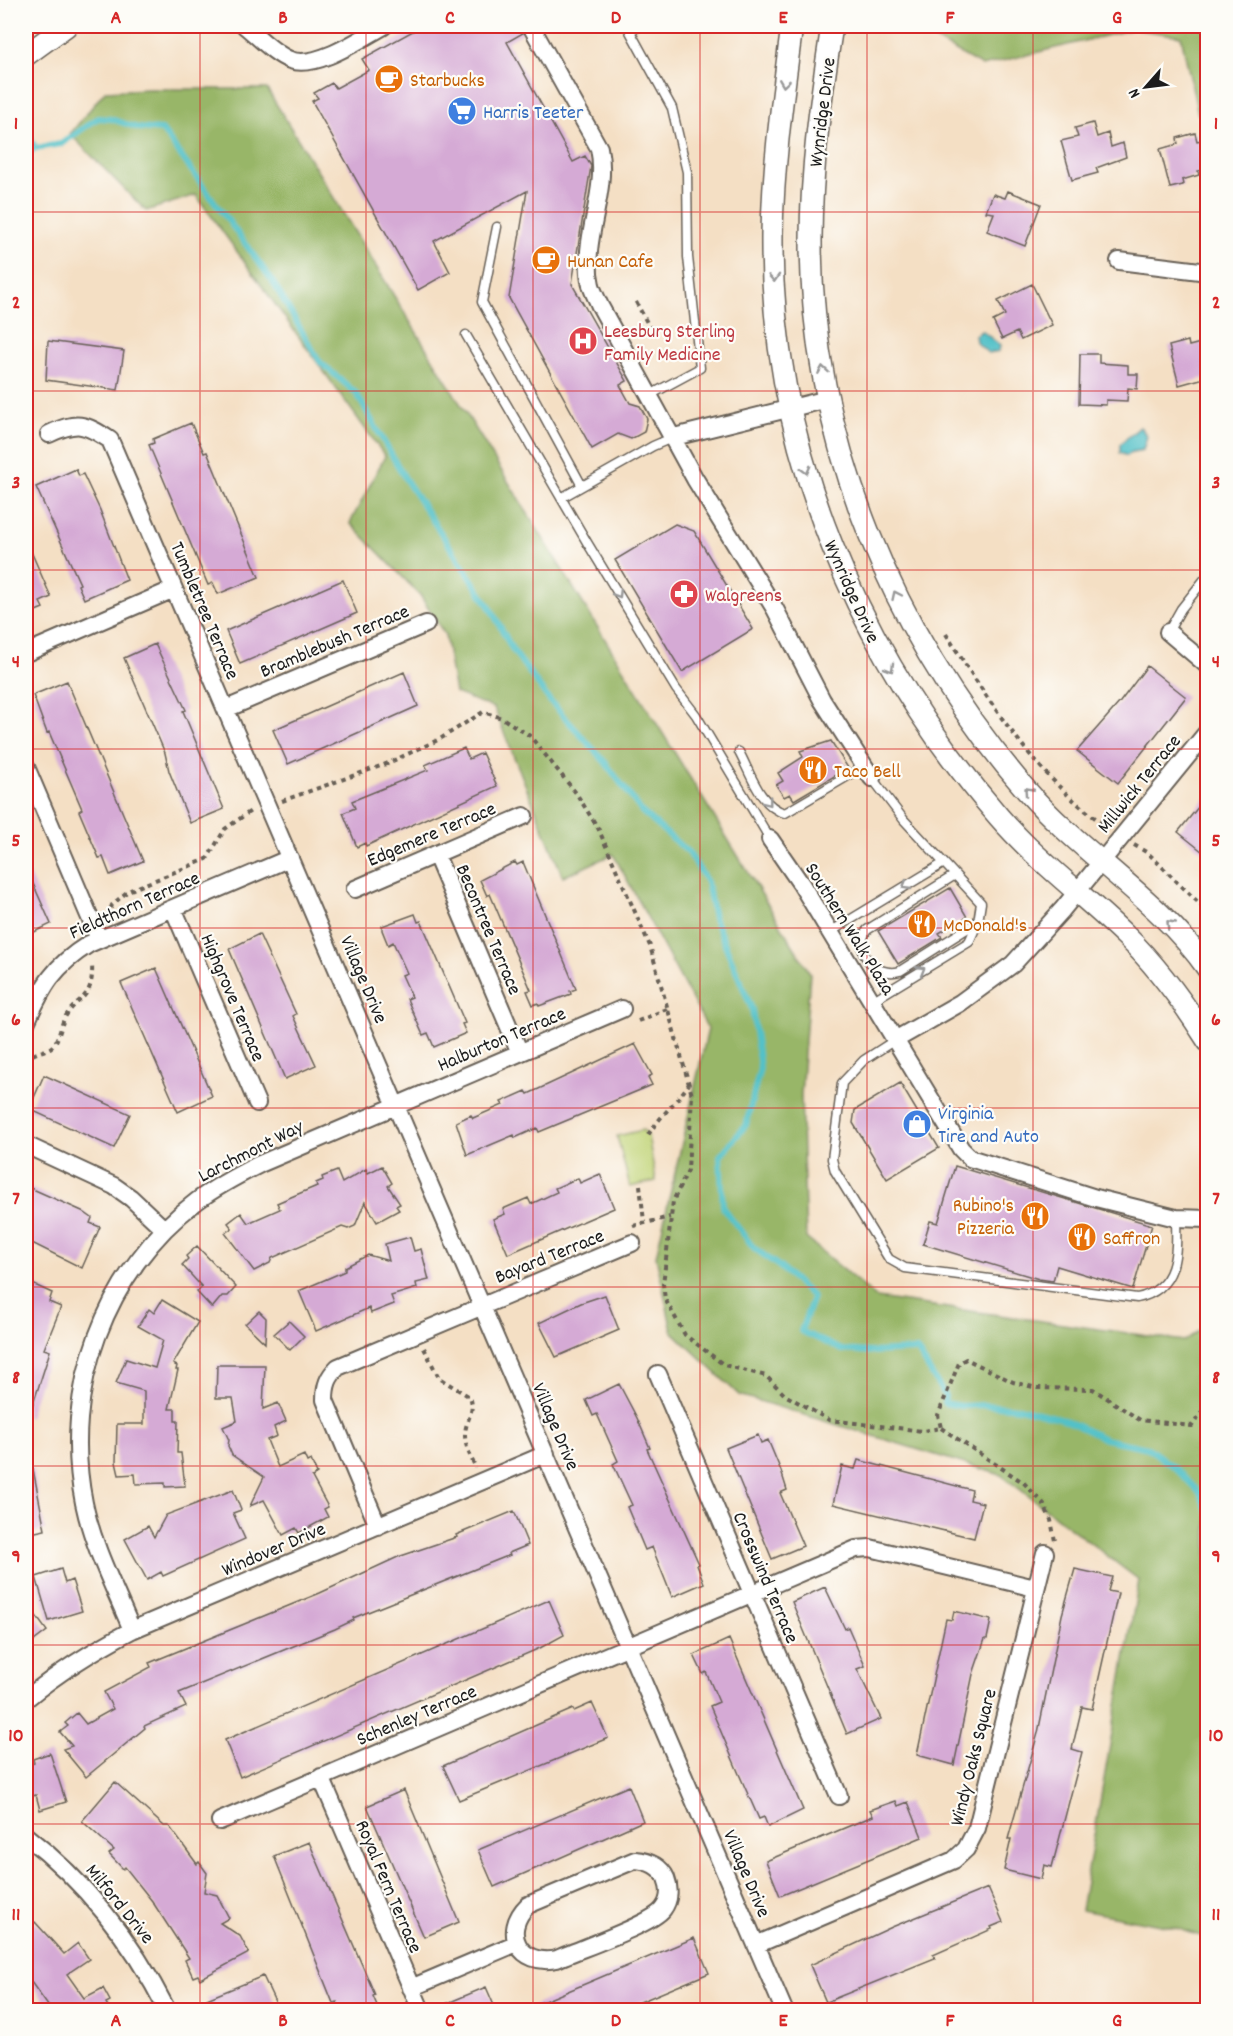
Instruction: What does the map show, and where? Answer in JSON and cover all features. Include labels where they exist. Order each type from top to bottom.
[{"type":"street","points":[[26,55],[66,26]]},
{"type":"street","points":[[245,26],[292,61],[308,62],[331,54],[384,26]]},
{"type":"street","points":[[531,26],[599,148],[603,166],[590,252],[591,284],[600,306],[674,437],[695,479],[775,609],[822,700],[868,772]]},
{"type":"street","name":"Wynridge Drive","points":[[792,26],[777,136],[772,236],[781,355],[812,493],[829,540],[873,638],[933,735],[1001,819],[1147,957],[1191,1013],[1208,1041]]},
{"type":"street","name":"Wynridge Drive","points":[[832,26],[816,143],[811,242],[818,339],[828,399],[849,478],[865,523],[905,615],[962,709],[1039,803],[1166,920],[1208,969]]},
{"type":"street","points":[[1119,261],[1208,272]]},
{"type":"street","points":[[674,437],[791,406],[828,399]]},
{"type":"street","name":"Tumbletree Terrace","points":[[49,434],[70,424],[90,427],[110,440],[290,858]]},
{"type":"street","points":[[26,653],[174,589]]},
{"type":"street","name":"Bramblebush Terrace","points":[[226,710],[426,624]]},
{"type":"street","points":[[1168,632],[1208,666]]},
{"type":"street","name":"Millwick Terrace","points":[[1101,861],[1208,731]]},
{"type":"street","points":[[26,767],[99,939]]},
{"type":"street","name":"Edgemere Terrace","points":[[355,889],[524,816]]},
{"type":"street","name":"Southern Walk Plaza","points":[[770,839],[830,932],[961,1149],[970,1158],[1056,1186],[1176,1218],[1208,1219]]},
{"type":"street","name":"Becontree Terrace","points":[[436,855],[520,1053]]},
{"type":"street","name":"Fieldthorn Terrace","points":[[26,1023],[41,989],[54,971],[69,957],[99,939],[290,858]]},
{"type":"street","name":"Village Drive","points":[[290,858],[784,2010]]},
{"type":"street","points":[[895,1040],[992,981],[1013,964],[1077,892],[1101,861]]},
{"type":"street","name":"Highgrove Terrace","points":[[173,908],[257,1103]]},
{"type":"street","name":"Halburton Terrace","points":[[396,1106],[622,1009]]},
{"type":"street","name":"Larchmont Way","points":[[132,1630],[94,1539],[84,1504],[79,1468],[78,1431],[86,1373],[97,1334],[128,1273],[164,1229],[196,1201],[227,1180],[396,1106]]},
{"type":"street","points":[[26,1145],[114,1186],[131,1198],[164,1229]]},
{"type":"street","name":"Bayard Terrace","points":[[378,1526],[325,1400],[325,1387],[330,1375],[338,1367],[482,1305],[630,1235]]},
{"type":"street","name":"Crosswind Terrace","points":[[658,1374],[838,1796]]},
{"type":"street","name":"Windover Drive","points":[[26,1699],[55,1675],[132,1630],[546,1454]]},
{"type":"street","points":[[628,1646],[846,1553],[870,1548],[1035,1588]]},
{"type":"street","name":"Windy Oaks Square","points":[[756,1945],[954,1860],[966,1849],[977,1827],[1035,1588],[1051,1551]]},
{"type":"street","name":"Schenley Terrace","points":[[220,1821],[628,1646]]},
{"type":"street","name":"Royal Fern Terrace","points":[[321,1778],[421,2010]]},
{"type":"street","name":"Milford Drive","points":[[26,1836],[72,1875],[101,1906],[128,1940],[167,2010]]},
{"type":"street","points":[[635,1860],[647,1861],[660,1868],[666,1876],[669,1887],[668,1899],[656,1916],[557,1959],[545,1962],[533,1959],[524,1953],[517,1943],[515,1925],[520,1913],[528,1905],[635,1860]]},
{"type":"street","points":[[411,1988],[517,1943]]},
{"type":"lane","points":[[640,26],[629,28],[672,108],[687,172],[688,258],[700,368],[650,395]]},
{"type":"lane","points":[[497,227],[482,302],[582,486]]},
{"type":"lane","points":[[466,335],[588,544],[676,689],[696,715],[770,839]]},
{"type":"lane","points":[[561,498],[653,446],[674,437]]},
{"type":"lane","points":[[1168,632],[1181,609],[1208,575]]},
{"type":"lane","points":[[739,752],[767,804],[775,811],[785,813],[868,772],[904,820],[981,903],[978,922],[969,942],[872,1001]]},
{"type":"lane","points":[[830,932],[944,863]]},
{"type":"lane","points":[[955,875],[867,930],[863,936],[862,947],[872,965],[879,972],[890,974],[900,971],[978,922]]},
{"type":"lane","points":[[895,1040],[850,1071],[842,1083],[832,1159],[835,1171],[889,1259],[905,1268],[1137,1298],[1153,1294],[1163,1288],[1170,1276],[1177,1239],[1176,1218]]},
{"type":"path","points":[[636,303],[652,332]]},
{"type":"path","points":[[946,634],[981,688],[1053,780],[1089,815],[1148,853],[1208,912]]},
{"type":"path","points":[[26,1061],[35,1052],[50,1048],[58,1038],[65,1018],[82,1001],[93,980],[91,960],[112,905],[128,891],[207,859],[225,829],[266,802],[289,801],[386,764],[440,740],[483,712],[502,718],[530,736],[576,793],[598,828],[650,946],[692,1095],[688,1170],[673,1201],[663,1284],[665,1299],[685,1335],[697,1347],[724,1365],[766,1377],[785,1395],[829,1420],[923,1431],[941,1428]]},
{"type":"path","points":[[638,1022],[667,1009]]},
{"type":"path","points":[[648,1135],[660,1117],[674,1106],[689,1084]]},
{"type":"path","points":[[640,1185],[644,1222]]},
{"type":"path","points":[[630,1235],[644,1222],[670,1217]]},
{"type":"path","points":[[418,1333],[440,1378],[470,1396],[473,1410],[467,1424],[466,1446],[483,1482]]},
{"type":"path","points":[[1051,1551],[1051,1520],[1043,1503],[1024,1484],[941,1428],[938,1415],[959,1363],[966,1359],[1014,1382],[1037,1388],[1093,1389],[1140,1420],[1192,1426],[1208,1403]]},
{"type":"green space","points":[[911,26],[1207,26],[1207,115],[1198,114],[1181,36],[1133,29],[982,66]]},
{"type":"green space","points":[[267,89],[810,973],[801,1095],[806,1238],[877,1298],[1184,1341],[1207,1325],[1207,1938],[1176,1928],[1081,1910],[1139,1580],[1001,1475],[739,1395],[672,1331],[656,1256],[708,1029],[613,854],[563,877],[494,708],[455,693],[445,635],[420,595],[350,523],[385,456],[196,195],[146,211],[70,134],[105,91]]},
{"type":"green space","points":[[643,1130],[648,1135],[656,1181],[630,1187],[617,1136]]},
{"type":"water","points":[[982,331],[1000,345],[999,351],[988,353],[976,342],[975,335]]},
{"type":"water","points":[[1140,427],[1147,436],[1143,450],[1132,452],[1127,456],[1120,453],[1120,444]]},
{"type":"building","points":[[410,26],[521,26],[523,33],[507,42],[573,162],[585,156],[591,166],[572,284],[627,381],[620,385],[630,403],[640,406],[647,419],[644,432],[631,439],[618,434],[592,449],[509,298],[527,191],[434,241],[450,272],[418,290],[312,101],[318,98],[314,93],[332,83],[336,88],[369,70],[362,59],[413,31]]},
{"type":"building","points":[[1093,123],[1097,137],[1108,133],[1111,147],[1123,143],[1126,157],[1096,168],[1098,173],[1072,180],[1061,141],[1078,137],[1075,128]]},
{"type":"building","points":[[1195,133],[1197,141],[1208,139],[1208,169],[1198,171],[1199,175],[1182,180],[1183,185],[1170,188],[1160,149],[1178,144],[1177,138]]},
{"type":"building","points":[[1008,191],[1041,204],[1025,246],[987,231],[994,213],[986,212],[993,194],[1005,198]]},
{"type":"building","points":[[1032,284],[1052,325],[1021,340],[1017,332],[1002,339],[993,321],[1005,315],[998,301]]},
{"type":"building","points":[[48,341],[124,351],[118,390],[46,380]]},
{"type":"building","points":[[1188,341],[1189,346],[1208,341],[1208,377],[1179,385],[1169,346]]},
{"type":"building","points":[[1080,354],[1099,354],[1099,363],[1128,365],[1128,374],[1138,374],[1137,389],[1128,388],[1127,401],[1106,400],[1106,405],[1079,404]]},
{"type":"building","points":[[191,423],[204,453],[207,452],[259,577],[218,594],[213,583],[208,585],[149,445],[154,443],[153,439]]},
{"type":"building","points":[[76,469],[79,476],[83,474],[100,510],[127,580],[84,599],[78,585],[80,584],[36,487]]},
{"type":"building","name":"Walgreens","points":[[675,524],[694,531],[753,629],[682,672],[615,560]]},
{"type":"building","points":[[26,540],[51,597],[40,602],[43,608],[26,615]]},
{"type":"building","points":[[343,580],[357,613],[240,664],[226,631]]},
{"type":"building","points":[[155,644],[186,710],[183,711],[224,809],[190,823],[169,771],[165,753],[124,658]]},
{"type":"building","points":[[1147,666],[1186,697],[1118,783],[1077,751],[1120,702]]},
{"type":"building","points":[[404,672],[418,706],[288,764],[273,730]]},
{"type":"building","points":[[67,681],[143,861],[110,875],[103,857],[99,858],[79,811],[82,809],[49,732],[47,733],[33,695]]},
{"type":"building","name":"Taco Bell","points":[[831,741],[848,768],[794,800],[790,794],[784,797],[776,785],[783,781],[778,773],[803,757],[800,751]]},
{"type":"building","points":[[464,748],[469,759],[482,753],[497,786],[366,846],[365,843],[357,847],[343,813],[355,808],[352,801],[428,770],[425,765]]},
{"type":"building","points":[[1208,795],[1208,856],[1178,832]]},
{"type":"building","points":[[515,862],[517,865],[523,862],[576,989],[570,991],[571,994],[539,1006],[538,1003],[533,1005],[527,991],[531,990],[490,894],[487,896],[480,880]]},
{"type":"building","points":[[26,868],[51,924],[26,936]]},
{"type":"building","name":"McDonald's","points":[[950,888],[967,917],[939,933],[942,937],[898,964],[878,931]]},
{"type":"building","points":[[415,914],[418,922],[421,921],[465,1023],[462,1024],[466,1033],[434,1047],[428,1033],[423,1035],[407,999],[412,997],[402,975],[407,973],[393,942],[388,945],[382,930],[382,926]]},
{"type":"building","points":[[259,934],[296,1014],[293,1016],[316,1065],[285,1079],[229,949]]},
{"type":"building","points":[[156,968],[212,1096],[178,1112],[121,983]]},
{"type":"building","points":[[635,1044],[652,1075],[648,1077],[652,1085],[539,1132],[537,1128],[515,1138],[514,1135],[467,1155],[456,1122],[471,1115],[473,1118],[503,1105],[501,1102],[526,1091],[528,1094]]},
{"type":"building","points":[[44,1075],[130,1114],[114,1148],[29,1109]]},
{"type":"building","points":[[900,1083],[939,1148],[887,1179],[853,1123],[855,1110]]},
{"type":"building","points":[[382,1166],[392,1183],[388,1186],[400,1204],[396,1206],[399,1210],[377,1222],[365,1202],[355,1226],[348,1229],[342,1227],[272,1258],[270,1263],[254,1271],[225,1233],[232,1228],[228,1223],[241,1213],[248,1223],[280,1209],[277,1203],[317,1186],[316,1183],[323,1180],[322,1177],[337,1171],[342,1183],[366,1169],[368,1173]]},
{"type":"building","points":[[955,1166],[1152,1225],[1133,1289],[1057,1266],[1053,1281],[1039,1279],[923,1244],[930,1221],[938,1223]]},
{"type":"building","points":[[600,1174],[614,1208],[508,1254],[493,1219],[505,1214],[503,1209],[528,1198],[531,1204],[557,1192],[555,1188],[578,1178],[580,1183]]},
{"type":"building","points":[[26,1186],[82,1211],[92,1218],[90,1223],[100,1227],[82,1268],[26,1240]]},
{"type":"building","points":[[410,1237],[414,1251],[421,1249],[429,1280],[416,1283],[417,1288],[391,1296],[394,1304],[371,1313],[369,1308],[316,1331],[299,1291],[345,1271],[345,1267],[368,1255],[389,1261],[385,1244]]},
{"type":"building","points":[[197,1246],[236,1287],[228,1296],[222,1296],[212,1308],[197,1292],[202,1287],[182,1265],[188,1259],[186,1256]]},
{"type":"building","points":[[26,1281],[52,1293],[49,1302],[61,1307],[44,1349],[50,1351],[29,1417],[26,1417]]},
{"type":"building","points":[[605,1295],[619,1330],[556,1357],[539,1323],[581,1303]]},
{"type":"building","points":[[162,1300],[198,1322],[173,1364],[178,1370],[169,1409],[175,1409],[175,1421],[178,1421],[177,1453],[181,1453],[185,1486],[165,1487],[165,1483],[136,1484],[135,1474],[119,1475],[116,1462],[117,1424],[144,1424],[144,1391],[116,1383],[126,1359],[155,1368],[163,1340],[138,1326],[149,1309],[154,1313]]},
{"type":"building","points":[[259,1311],[266,1318],[265,1343],[245,1324]]},
{"type":"building","points":[[289,1321],[304,1336],[290,1350],[274,1334]]},
{"type":"building","points":[[217,1365],[265,1365],[263,1409],[278,1403],[286,1421],[274,1427],[277,1436],[267,1440],[278,1467],[304,1455],[307,1462],[311,1460],[317,1474],[312,1477],[328,1507],[324,1509],[328,1517],[299,1533],[296,1528],[283,1535],[264,1500],[250,1506],[264,1477],[232,1455],[228,1446],[229,1440],[223,1427],[237,1421],[233,1398],[216,1398]]},
{"type":"building","points":[[619,1384],[650,1448],[647,1449],[699,1564],[697,1565],[704,1583],[672,1597],[652,1547],[645,1550],[627,1507],[632,1505],[613,1464],[618,1461],[597,1414],[593,1416],[586,1400]]},
{"type":"building","points":[[758,1435],[761,1443],[768,1440],[781,1471],[787,1490],[780,1493],[803,1546],[772,1559],[726,1448]]},
{"type":"building","points":[[858,1460],[972,1490],[970,1500],[983,1503],[974,1538],[833,1504],[842,1466],[855,1469]]},
{"type":"building","points":[[26,1469],[33,1469],[45,1530],[26,1534]]},
{"type":"building","points":[[233,1490],[241,1510],[233,1513],[245,1539],[163,1576],[161,1572],[147,1580],[125,1539],[148,1526],[154,1537],[166,1515]]},
{"type":"building","points":[[514,1511],[528,1545],[509,1553],[510,1555],[353,1618],[354,1620],[335,1629],[179,1693],[186,1707],[144,1726],[145,1728],[86,1777],[63,1749],[72,1746],[60,1732],[68,1726],[65,1723],[77,1713],[86,1724],[113,1709],[104,1692],[151,1667],[149,1663],[320,1593],[398,1557],[457,1537],[456,1535]]},
{"type":"building","points":[[61,1569],[65,1583],[72,1580],[82,1611],[49,1621],[36,1577]]},
{"type":"building","points":[[1075,1569],[1112,1577],[1108,1591],[1118,1593],[1092,1709],[1082,1707],[1072,1749],[1082,1752],[1052,1867],[1044,1865],[1041,1879],[1004,1870],[1011,1839],[1008,1839],[1038,1733],[1062,1615]]},
{"type":"building","points":[[825,1587],[845,1629],[848,1627],[865,1666],[857,1669],[881,1719],[847,1734],[792,1602]]},
{"type":"building","points":[[549,1600],[564,1635],[540,1648],[240,1777],[225,1740]]},
{"type":"building","points":[[26,1602],[47,1631],[26,1647]]},
{"type":"building","points":[[954,1611],[991,1620],[987,1639],[985,1639],[973,1674],[954,1765],[917,1755],[946,1619],[952,1620]]},
{"type":"building","points":[[729,1639],[803,1810],[768,1827],[764,1817],[759,1819],[739,1774],[710,1706],[719,1702],[706,1672],[703,1674],[694,1655]]},
{"type":"building","points":[[592,1703],[608,1738],[459,1800],[443,1766],[573,1709],[574,1711]]},
{"type":"building","points":[[50,1753],[66,1802],[40,1810],[36,1795],[29,1797],[26,1786],[26,1766],[34,1763],[33,1759]]},
{"type":"building","points":[[115,1782],[164,1826],[169,1826],[197,1864],[199,1862],[207,1873],[204,1892],[217,1895],[229,1918],[220,1923],[240,1936],[249,1953],[200,1979],[198,1975],[193,1977],[185,1960],[189,1958],[152,1901],[125,1867],[123,1869],[109,1854],[114,1850],[82,1821]]},
{"type":"building","points":[[629,1786],[643,1821],[494,1887],[478,1850]]},
{"type":"building","points":[[404,1790],[459,1922],[424,1937],[367,1806]]},
{"type":"building","points":[[896,1801],[898,1806],[908,1802],[922,1837],[780,1896],[766,1861],[873,1816],[870,1810]]},
{"type":"building","points":[[309,1842],[375,1995],[373,1996],[379,2010],[340,2010],[337,2002],[333,2003],[274,1856]]},
{"type":"building","points":[[988,1888],[1003,1922],[933,1955],[935,1958],[826,2002],[810,1965],[892,1927]]},
{"type":"building","points":[[35,1922],[64,1954],[78,1943],[89,1959],[67,1974],[84,1998],[103,1988],[110,2001],[106,2003],[110,2010],[51,2010],[26,1975],[26,1931]]},
{"type":"building","points":[[694,1938],[709,1973],[621,2010],[523,2010]]},
{"type":"building","points":[[263,1976],[277,2006],[265,2010],[258,2010],[256,2006],[244,2010],[212,2010],[207,1999]]},
{"type":"building","points":[[486,1987],[496,2010],[431,2010]]},
{"type":"waterway","points":[[36,148],[61,144],[98,118],[111,119],[138,128],[162,130],[271,279],[320,362],[356,393],[406,480],[491,609],[512,649],[550,701],[605,762],[642,812],[689,853],[707,882],[714,918],[752,1009],[760,1068],[746,1125],[720,1156],[723,1208],[754,1248],[780,1267],[813,1297],[801,1331],[842,1350],[871,1352],[917,1350],[945,1396],[944,1403],[961,1406],[986,1405],[1019,1408],[1063,1419],[1105,1439],[1148,1448],[1175,1468],[1200,1493],[1208,1512]]},
{"type":"waterway","points":[[26,133],[36,148],[26,154]]},
{"type":"place","name":"Starbucks","points":[[389,79]]},
{"type":"place","name":"Harris Teeter","points":[[462,111]]},
{"type":"place","name":"Hunan Cafe","points":[[546,260]]},
{"type":"place","name":"Leesburg Sterling Family Medicine","points":[[583,341]]},
{"type":"place","name":"Walgreens","points":[[684,594]]},
{"type":"place","name":"Taco Bell","points":[[813,770]]},
{"type":"place","name":"McDonald's","points":[[922,924]]},
{"type":"place","name":"Virginia Tire and Auto","points":[[917,1124]]},
{"type":"place","name":"Rubino's Pizzeria","points":[[1035,1216]]},
{"type":"place","name":"Saffron","points":[[1082,1237]]}]
